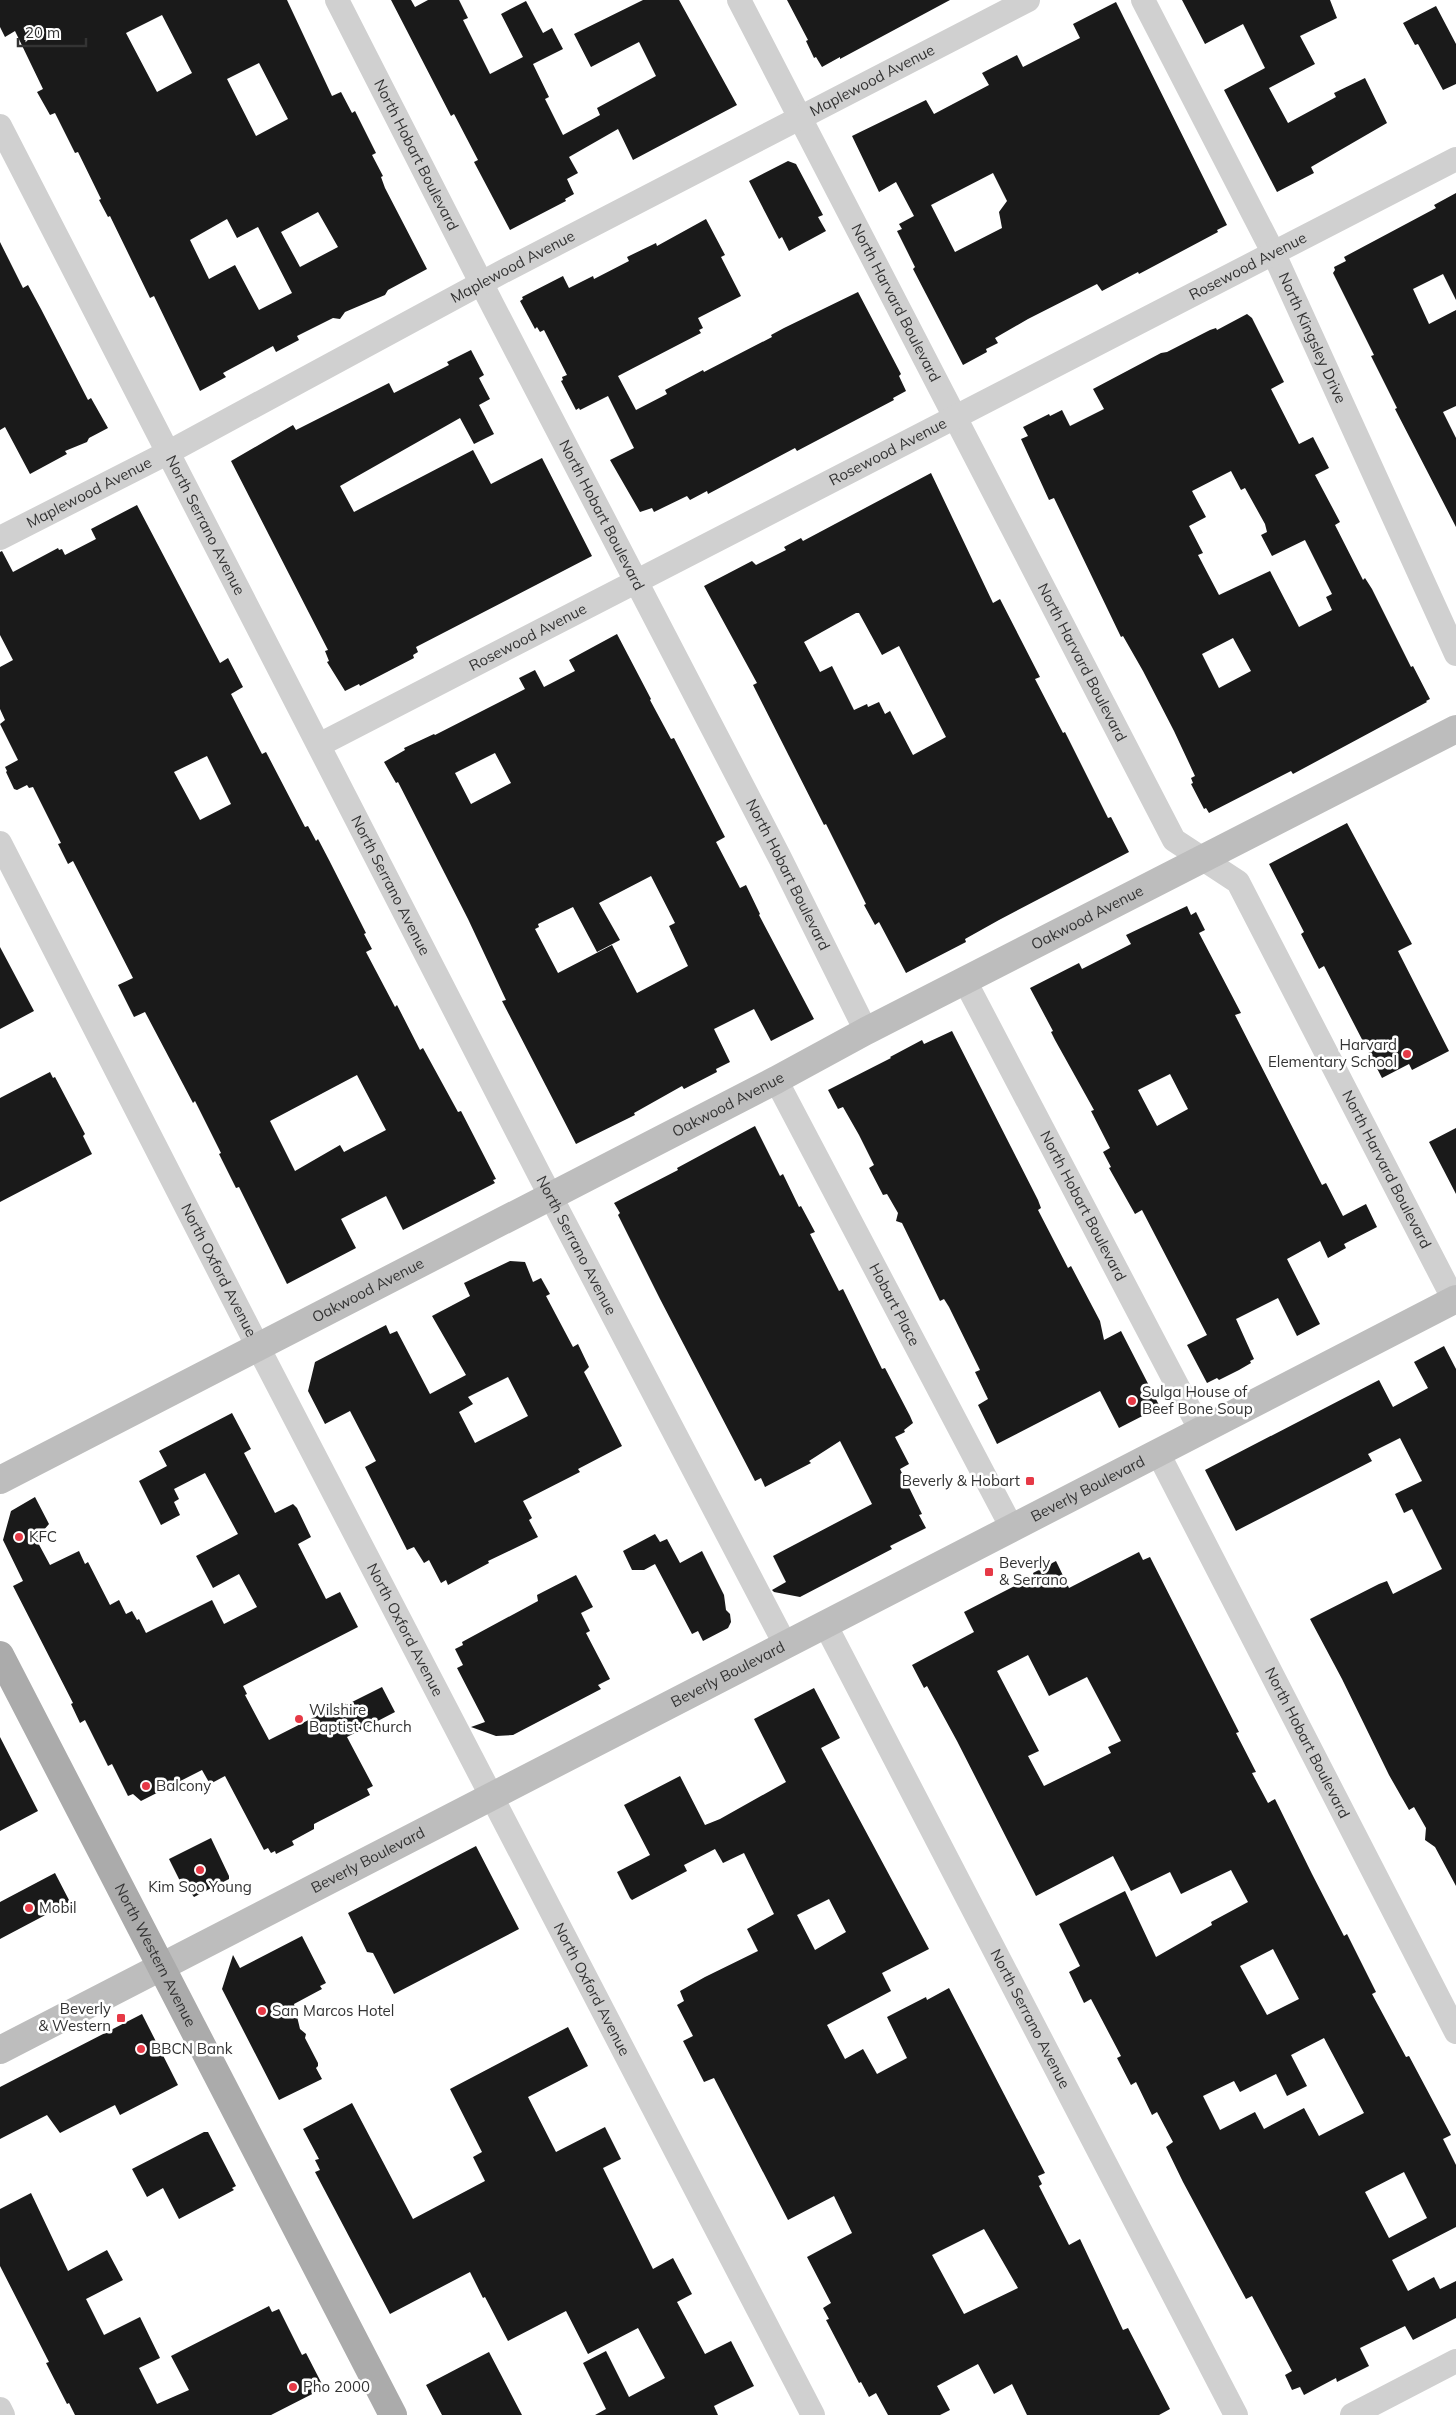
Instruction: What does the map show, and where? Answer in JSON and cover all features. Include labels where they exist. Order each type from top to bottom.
[{"type":"main road","name":"North Western Avenue","points":[[0,1655],[393,2415]]},
{"type":"street","name":"North Hobart Boulevard","points":[[337,0],[481,283],[780,858],[866,1031]]},
{"type":"street","name":"North Harvard Boulevard","points":[[739,0],[863,236],[955,418],[1174,840],[1238,882],[1455,1300]]},
{"type":"street","name":"Maplewood Avenue","points":[[0,538],[169,452],[481,283],[1028,0]]},
{"type":"street","name":"North Kingsley Drive","points":[[1143,0],[1274,254],[1456,654]]},
{"type":"street","name":"North Serrano Avenue","points":[[0,126],[551,1197],[785,1644]]},
{"type":"street","name":"Rosewood Avenue","points":[[319,745],[1456,159]]},
{"type":"street","name":"Oakwood Avenue","points":[[0,1480],[551,1197],[866,1031],[1456,729]]},
{"type":"street","name":"North Oxford Avenue","points":[[0,843],[258,1347],[813,2415]]},
{"type":"street","name":"North Hobart Boulevard","points":[[965,981],[1202,1431]]},
{"type":"street","name":"Hobart Place","points":[[776,1080],[1012,1528]]},
{"type":"street","name":"Beverly Boulevard","points":[[0,2050],[1455,1300]]},
{"type":"street","name":"North Hobart Boulevard","points":[[1158,1453],[1456,2032]]},
{"type":"street","name":"North Serrano Avenue","points":[[826,1624],[1236,2415]]},
{"type":"street","points":[[1352,2415],[1456,2361]]},
{"type":"street","points":[[0,2409],[3,2415]]},
{"type":"building","points":[[0,0],[287,0],[332,96],[341,92],[352,113],[355,111],[376,153],[372,155],[383,176],[381,177],[385,188],[427,269],[388,290],[385,295],[345,312],[340,319],[333,318],[297,336],[299,340],[276,352],[273,346],[223,373],[226,377],[200,391],[154,296],[150,298],[110,216],[108,217],[99,200],[101,199],[78,152],[75,153],[55,113],[50,115],[37,92],[43,89],[15,31],[5,37],[0,27]],"holes":[[[162,15],[192,73],[157,92],[126,33]],[[259,63],[288,119],[256,136],[227,79]],[[318,212],[338,247],[300,267],[281,232]],[[227,219],[237,238],[258,227],[292,293],[259,310],[235,265],[209,279],[190,240]]]},
{"type":"building","points":[[391,0],[411,0],[415,7],[428,0],[459,0],[468,18],[463,20],[490,74],[523,57],[501,14],[526,1],[543,33],[552,28],[563,49],[533,64],[549,97],[545,99],[563,135],[600,115],[597,108],[656,76],[639,42],[591,67],[574,34],[643,0],[679,0],[737,105],[633,160],[618,129],[569,157],[578,173],[567,179],[574,194],[565,199],[566,201],[510,230],[474,162],[478,160],[454,114],[451,116]]},
{"type":"building","points":[[787,0],[950,0],[822,67],[816,57],[814,58],[806,41],[808,40]]},
{"type":"building","points":[[1182,0],[1330,0],[1337,18],[1300,36],[1315,64],[1269,88],[1288,123],[1336,97],[1334,93],[1365,78],[1387,123],[1311,167],[1314,173],[1277,192],[1224,90],[1265,68],[1243,24],[1205,44]]},
{"type":"building","points":[[1116,2],[1227,225],[1217,230],[1218,232],[1139,274],[1138,272],[1102,291],[1097,284],[1028,319],[995,338],[998,343],[986,349],[987,352],[963,365],[913,269],[915,267],[897,231],[902,229],[899,224],[914,216],[896,182],[879,192],[852,136],[926,100],[934,114],[989,85],[982,73],[1017,55],[1023,67],[1080,38],[1073,24]],"holes":[[[993,173],[1007,201],[999,212],[1002,228],[955,252],[931,205]]]},
{"type":"building","points":[[1436,6],[1456,44],[1456,84],[1443,90],[1418,44],[1415,45],[1403,23]]},
{"type":"building","points":[[788,161],[796,164],[823,215],[818,217],[826,231],[789,251],[782,237],[779,239],[749,181]]},
{"type":"building","points":[[1456,193],[1456,300],[1443,274],[1413,289],[1429,324],[1456,310],[1456,406],[1443,412],[1456,438],[1456,527],[1395,409],[1397,408],[1371,356],[1374,355],[1333,273],[1334,267],[1346,261],[1344,257],[1436,208],[1434,205]]},
{"type":"building","points":[[706,219],[725,255],[721,257],[741,296],[698,318],[703,328],[699,330],[701,333],[618,376],[636,410],[667,394],[665,390],[703,370],[704,372],[772,337],[771,335],[784,328],[858,292],[901,374],[899,376],[906,391],[893,398],[894,400],[797,451],[795,448],[708,494],[707,491],[690,500],[687,496],[654,512],[652,508],[640,512],[610,460],[634,448],[608,396],[580,410],[579,408],[576,410],[561,381],[563,380],[562,377],[567,375],[544,330],[540,332],[537,327],[535,329],[520,301],[523,299],[522,297],[563,276],[569,288],[593,276],[594,279],[629,261],[627,257],[656,243],[657,246]]},
{"type":"building","points":[[0,242],[23,288],[28,285],[88,400],[91,398],[108,428],[89,438],[87,442],[65,451],[67,454],[30,474],[5,427],[0,430]]},
{"type":"building","points":[[1247,314],[1252,318],[1284,382],[1271,389],[1299,444],[1313,437],[1329,468],[1315,475],[1340,522],[1335,525],[1363,580],[1365,578],[1372,589],[1411,667],[1413,666],[1430,699],[1293,774],[1291,771],[1209,813],[1206,808],[1204,809],[1191,784],[1193,783],[1191,778],[1195,776],[1174,731],[1143,671],[1123,636],[1121,637],[1054,498],[1049,500],[1021,439],[1028,436],[1023,427],[1049,414],[1050,416],[1062,410],[1070,426],[1104,409],[1093,389],[1161,353],[1167,352],[1210,330],[1216,328],[1217,330]],"holes":[[[1231,471],[1241,490],[1245,488],[1265,524],[1267,532],[1261,535],[1272,556],[1305,540],[1332,594],[1326,597],[1332,610],[1299,627],[1270,571],[1219,595],[1198,555],[1203,553],[1189,526],[1206,517],[1192,491]],[[1233,638],[1251,671],[1219,688],[1202,654]]]},
{"type":"building","points":[[471,350],[484,375],[479,378],[490,399],[479,405],[494,434],[474,444],[460,418],[340,486],[354,512],[473,450],[491,484],[542,458],[592,556],[416,647],[418,652],[413,655],[414,658],[360,686],[359,684],[345,691],[327,662],[329,661],[325,651],[328,650],[231,461],[293,425],[296,430],[389,383],[394,393],[449,365],[447,362]]},
{"type":"building","points":[[931,473],[993,603],[1000,599],[1040,677],[1035,679],[1063,733],[1065,732],[1108,818],[1111,817],[1129,852],[999,920],[965,939],[966,942],[906,973],[879,922],[875,925],[864,905],[866,904],[826,824],[824,825],[753,685],[757,683],[704,586],[752,561],[756,565],[786,550],[784,547],[801,538],[803,541]],"holes":[[[859,613],[882,655],[899,646],[946,737],[913,755],[890,711],[885,714],[879,702],[868,707],[867,704],[854,710],[832,666],[820,672],[804,642]]]},
{"type":"building","points":[[137,505],[220,663],[228,658],[243,687],[231,694],[262,754],[266,752],[305,827],[308,826],[316,841],[318,839],[366,933],[364,934],[372,949],[366,952],[395,1007],[397,1005],[420,1050],[423,1048],[458,1112],[461,1111],[496,1179],[493,1180],[495,1183],[403,1230],[386,1196],[341,1219],[356,1248],[287,1284],[239,1187],[236,1188],[195,1101],[193,1103],[145,1012],[134,1017],[118,985],[133,978],[73,861],[68,864],[58,844],[61,843],[33,787],[29,788],[27,785],[17,790],[14,789],[6,772],[5,767],[18,760],[0,724],[5,720],[0,709],[0,667],[13,660],[0,635],[0,552],[2,551],[13,572],[58,548],[59,550],[62,549],[65,555],[96,539],[91,529]],"holes":[[[207,756],[231,804],[200,820],[174,772]],[[357,1075],[386,1130],[344,1152],[340,1145],[295,1171],[270,1121]]]},
{"type":"building","points":[[617,634],[650,700],[671,739],[674,738],[725,837],[716,842],[740,888],[746,885],[759,915],[814,1019],[771,1041],[754,1009],[714,1029],[730,1062],[716,1069],[717,1072],[684,1089],[682,1086],[634,1113],[635,1115],[576,1144],[502,1001],[506,1000],[468,919],[398,782],[396,783],[384,762],[405,750],[404,748],[435,735],[525,689],[519,678],[535,670],[544,687],[575,671],[569,660]],"holes":[[[495,753],[511,783],[471,804],[455,773]],[[651,876],[675,923],[669,926],[688,966],[637,993],[612,945],[558,973],[535,929],[539,927],[538,924],[573,907],[597,952],[620,940],[599,903]]]},
{"type":"building","points":[[1347,823],[1412,944],[1398,951],[1449,1051],[1412,1070],[1409,1064],[1382,1078],[1324,966],[1319,969],[1301,934],[1304,932],[1269,864]]},
{"type":"building","points":[[1187,906],[1191,915],[1196,912],[1205,930],[1199,933],[1241,1013],[1235,1015],[1322,1185],[1326,1183],[1343,1216],[1366,1204],[1377,1227],[1344,1244],[1346,1248],[1328,1258],[1320,1241],[1287,1259],[1320,1324],[1297,1336],[1278,1298],[1236,1319],[1254,1359],[1239,1370],[1219,1380],[1217,1378],[1207,1383],[1187,1345],[1207,1335],[1142,1210],[1135,1214],[1109,1168],[1111,1167],[1103,1152],[1110,1148],[1091,1111],[1094,1110],[1055,1040],[1051,1032],[1053,1031],[1030,988],[1079,963],[1082,969],[1131,944],[1126,935]],"holes":[[[1170,1074],[1188,1109],[1157,1126],[1138,1090]]]},
{"type":"building","points":[[0,947],[34,1011],[0,1029]]},
{"type":"building","points":[[952,1031],[1038,1200],[1041,1208],[1038,1210],[1068,1268],[1071,1266],[1100,1321],[1104,1340],[1121,1331],[1160,1407],[1119,1428],[1100,1391],[997,1444],[978,1405],[988,1399],[975,1372],[980,1370],[949,1307],[944,1299],[940,1301],[902,1223],[896,1221],[898,1213],[887,1194],[883,1195],[869,1168],[874,1165],[859,1135],[843,1107],[838,1109],[828,1090],[922,1040],[924,1044]]},
{"type":"building","points":[[50,1072],[53,1078],[55,1077],[85,1134],[83,1136],[92,1154],[0,1202],[0,1098]]},
{"type":"building","points":[[755,1126],[780,1176],[783,1174],[799,1207],[801,1206],[815,1232],[810,1234],[839,1291],[843,1289],[882,1369],[885,1368],[913,1423],[904,1430],[905,1432],[895,1437],[909,1464],[900,1469],[922,1514],[919,1515],[926,1528],[890,1546],[892,1549],[800,1597],[772,1590],[786,1582],[773,1556],[872,1504],[840,1441],[809,1461],[811,1463],[765,1487],[761,1478],[755,1481],[660,1299],[618,1215],[620,1213],[614,1203],[678,1170],[677,1168]]},
{"type":"building","points":[[1456,1128],[1456,1194],[1429,1142]]},
{"type":"building","points":[[510,1261],[525,1262],[533,1282],[541,1278],[550,1294],[546,1296],[573,1347],[578,1344],[589,1367],[584,1372],[622,1446],[578,1469],[580,1472],[523,1501],[532,1518],[529,1520],[538,1537],[488,1561],[489,1563],[448,1585],[446,1580],[441,1583],[429,1560],[424,1563],[414,1547],[407,1550],[365,1467],[376,1461],[350,1411],[325,1424],[308,1391],[315,1362],[386,1325],[390,1334],[397,1331],[430,1394],[466,1375],[432,1316],[470,1296],[464,1283]],"holes":[[[508,1377],[528,1416],[475,1443],[459,1412],[473,1404],[468,1397]]]},
{"type":"building","points":[[1444,1346],[1456,1369],[1456,1886],[1435,1847],[1425,1840],[1426,1828],[1414,1807],[1409,1810],[1389,1775],[1310,1619],[1379,1584],[1387,1581],[1393,1594],[1442,1569],[1412,1509],[1404,1513],[1395,1494],[1422,1481],[1400,1438],[1368,1454],[1372,1461],[1236,1531],[1205,1470],[1379,1380],[1393,1407],[1428,1388],[1414,1362]]},
{"type":"building","points":[[232,1413],[251,1449],[244,1453],[275,1513],[293,1504],[297,1508],[311,1537],[298,1544],[326,1599],[340,1592],[358,1627],[243,1686],[247,1694],[245,1695],[269,1740],[344,1702],[346,1705],[382,1687],[395,1712],[347,1737],[373,1786],[367,1789],[370,1795],[314,1824],[314,1829],[292,1841],[294,1845],[276,1854],[275,1851],[271,1853],[268,1848],[264,1850],[225,1776],[210,1784],[202,1770],[141,1801],[133,1794],[128,1796],[112,1764],[108,1766],[85,1720],[80,1723],[71,1704],[73,1703],[13,1586],[23,1581],[3,1540],[11,1511],[35,1497],[49,1524],[36,1539],[50,1565],[79,1551],[85,1564],[88,1562],[110,1605],[119,1600],[126,1614],[132,1611],[137,1620],[139,1619],[146,1633],[212,1600],[224,1624],[257,1607],[239,1574],[213,1588],[196,1556],[238,1534],[205,1473],[174,1489],[179,1499],[174,1502],[180,1515],[161,1525],[139,1481],[167,1466],[159,1451]]},
{"type":"building","points":[[655,1534],[660,1542],[667,1539],[680,1563],[702,1551],[724,1595],[726,1610],[730,1614],[731,1622],[728,1628],[703,1641],[698,1631],[692,1634],[655,1564],[644,1570],[632,1570],[623,1551]]},
{"type":"building","points":[[1139,1552],[1143,1560],[1150,1557],[1239,1732],[1236,1733],[1256,1772],[1252,1773],[1268,1803],[1275,1799],[1344,1936],[1347,1934],[1376,1992],[1372,1994],[1406,2057],[1409,2056],[1451,2135],[1443,2139],[1456,2165],[1456,2227],[1392,2260],[1408,2291],[1434,2277],[1440,2289],[1456,2281],[1456,2318],[1413,2340],[1405,2326],[1360,2348],[1369,2366],[1337,2382],[1336,2378],[1304,2395],[1300,2387],[1292,2390],[1285,2375],[1292,2371],[1252,2296],[1246,2299],[1183,2182],[1166,2147],[1173,2142],[1157,2112],[1152,2115],[1136,2082],[1131,2085],[1117,2058],[1121,2056],[1091,1999],[1084,2003],[1069,1972],[1080,1966],[1059,1924],[1125,1891],[1156,1957],[1212,1925],[1211,1922],[1248,1902],[1231,1870],[1181,1894],[1170,1872],[1131,1891],[1113,1856],[1036,1896],[957,1741],[927,1686],[924,1688],[912,1665],[974,1632],[964,1612],[1034,1576],[1033,1573],[1056,1561],[1069,1588]],"holes":[[[1028,1655],[1049,1696],[1087,1677],[1121,1741],[1108,1747],[1111,1753],[1044,1786],[1028,1756],[1039,1751],[997,1671]],[[1273,1949],[1299,1999],[1267,2015],[1240,1966]],[[1324,2038],[1364,2113],[1319,2136],[1304,2108],[1264,2129],[1255,2112],[1220,2130],[1203,2096],[1234,2081],[1240,2092],[1276,2074],[1287,2096],[1307,2086],[1291,2055]],[[1404,2172],[1427,2218],[1389,2238],[1365,2192]]]},
{"type":"building","points":[[576,1575],[593,1607],[581,1613],[590,1631],[586,1633],[610,1679],[598,1685],[601,1689],[513,1735],[496,1736],[471,1727],[485,1722],[457,1668],[463,1665],[455,1649],[463,1645],[462,1642],[538,1601],[537,1595]]},
{"type":"building","points":[[814,1688],[840,1738],[821,1748],[929,1949],[882,1973],[891,1991],[827,2025],[845,2059],[863,2049],[877,2074],[907,2058],[887,2017],[926,1997],[927,2000],[949,1988],[1045,2173],[1038,2176],[1042,2184],[1039,2186],[1069,2245],[1080,2239],[1123,2330],[1128,2328],[1170,2409],[1159,2415],[1027,2415],[1012,2384],[994,2394],[978,2364],[937,2386],[950,2410],[940,2415],[888,2415],[876,2393],[869,2397],[861,2382],[859,2383],[826,2320],[829,2319],[823,2308],[831,2303],[807,2257],[852,2233],[834,2196],[788,2220],[714,2078],[704,2082],[683,2041],[693,2036],[677,2005],[684,2001],[680,1991],[758,1951],[747,1929],[774,1914],[744,1853],[723,1863],[715,1849],[684,1865],[687,1871],[632,1900],[617,1872],[650,1855],[624,1805],[680,1776],[705,1825],[720,1819],[786,1782],[754,1719]],"holes":[[[829,1899],[846,1932],[815,1950],[797,1915]],[[984,2229],[1018,2288],[964,2314],[932,2255]]]},
{"type":"building","points":[[0,1737],[38,1811],[0,1831]]},
{"type":"building","points":[[211,1838],[229,1879],[194,1897],[186,1886],[182,1885],[169,1859]]},
{"type":"building","points":[[476,1846],[519,1929],[394,1994],[373,1953],[367,1952],[348,1913]]},
{"type":"building","name":"Mobil","points":[[55,1873],[70,1902],[0,1939],[0,1902]]},
{"type":"building","name":"San Marcos Hotel","points":[[302,1936],[326,1983],[320,1986],[322,1989],[294,2004],[300,2029],[306,2034],[305,2038],[318,2063],[316,2068],[322,2079],[279,2100],[222,1989],[233,1955],[240,1968]]},
{"type":"building","points":[[142,2014],[178,2085],[120,2115],[115,2105],[60,2133],[47,2115],[0,2139],[0,2087]]},
{"type":"building","points":[[568,2027],[588,2066],[528,2097],[556,2152],[605,2127],[621,2159],[603,2168],[653,2269],[673,2258],[692,2294],[677,2302],[705,2354],[731,2341],[754,2386],[714,2406],[718,2415],[595,2415],[606,2409],[583,2363],[606,2351],[629,2397],[665,2378],[638,2328],[588,2354],[566,2311],[508,2341],[470,2272],[390,2314],[315,2172],[320,2170],[315,2160],[319,2159],[303,2129],[352,2103],[413,2219],[485,2181],[473,2157],[482,2152],[450,2089]]},
{"type":"building","points":[[204,2132],[208,2132],[236,2186],[232,2188],[234,2190],[179,2219],[163,2188],[147,2197],[132,2169]]},
{"type":"building","points":[[31,2193],[68,2271],[107,2250],[123,2280],[86,2299],[104,2335],[140,2317],[160,2358],[139,2368],[157,2404],[189,2390],[171,2356],[269,2306],[272,2312],[279,2309],[302,2355],[306,2353],[324,2388],[271,2415],[75,2415],[69,2403],[67,2404],[46,2363],[49,2362],[0,2266],[0,2209]]},
{"type":"building","points":[[489,2352],[522,2415],[442,2415],[426,2385]]},
{"type":"place","name":"Harvard Elementary School","points":[[1407,1054]]},
{"type":"place","name":"Sulga House of Beef Bone Soup","points":[[1132,1401]]},
{"type":"place","name":"Beverly & Hobart","points":[[1030,1481]]},
{"type":"place","name":"KFC","points":[[19,1537]]},
{"type":"place","name":"Beverly & Serrano","points":[[989,1572]]},
{"type":"place","name":"Wilshire Baptist Church","points":[[299,1719]]},
{"type":"place","name":"Balcony","points":[[146,1786]]},
{"type":"place","name":"Kim Soo Young","points":[[200,1870]]},
{"type":"place","name":"Mobil","points":[[29,1908]]},
{"type":"place","name":"San Marcos Hotel","points":[[262,2011]]},
{"type":"place","name":"Beverly & Western","points":[[121,2018]]},
{"type":"place","name":"BBCN Bank","points":[[141,2049]]},
{"type":"place","name":"Pho 2000","points":[[293,2387]]}]
